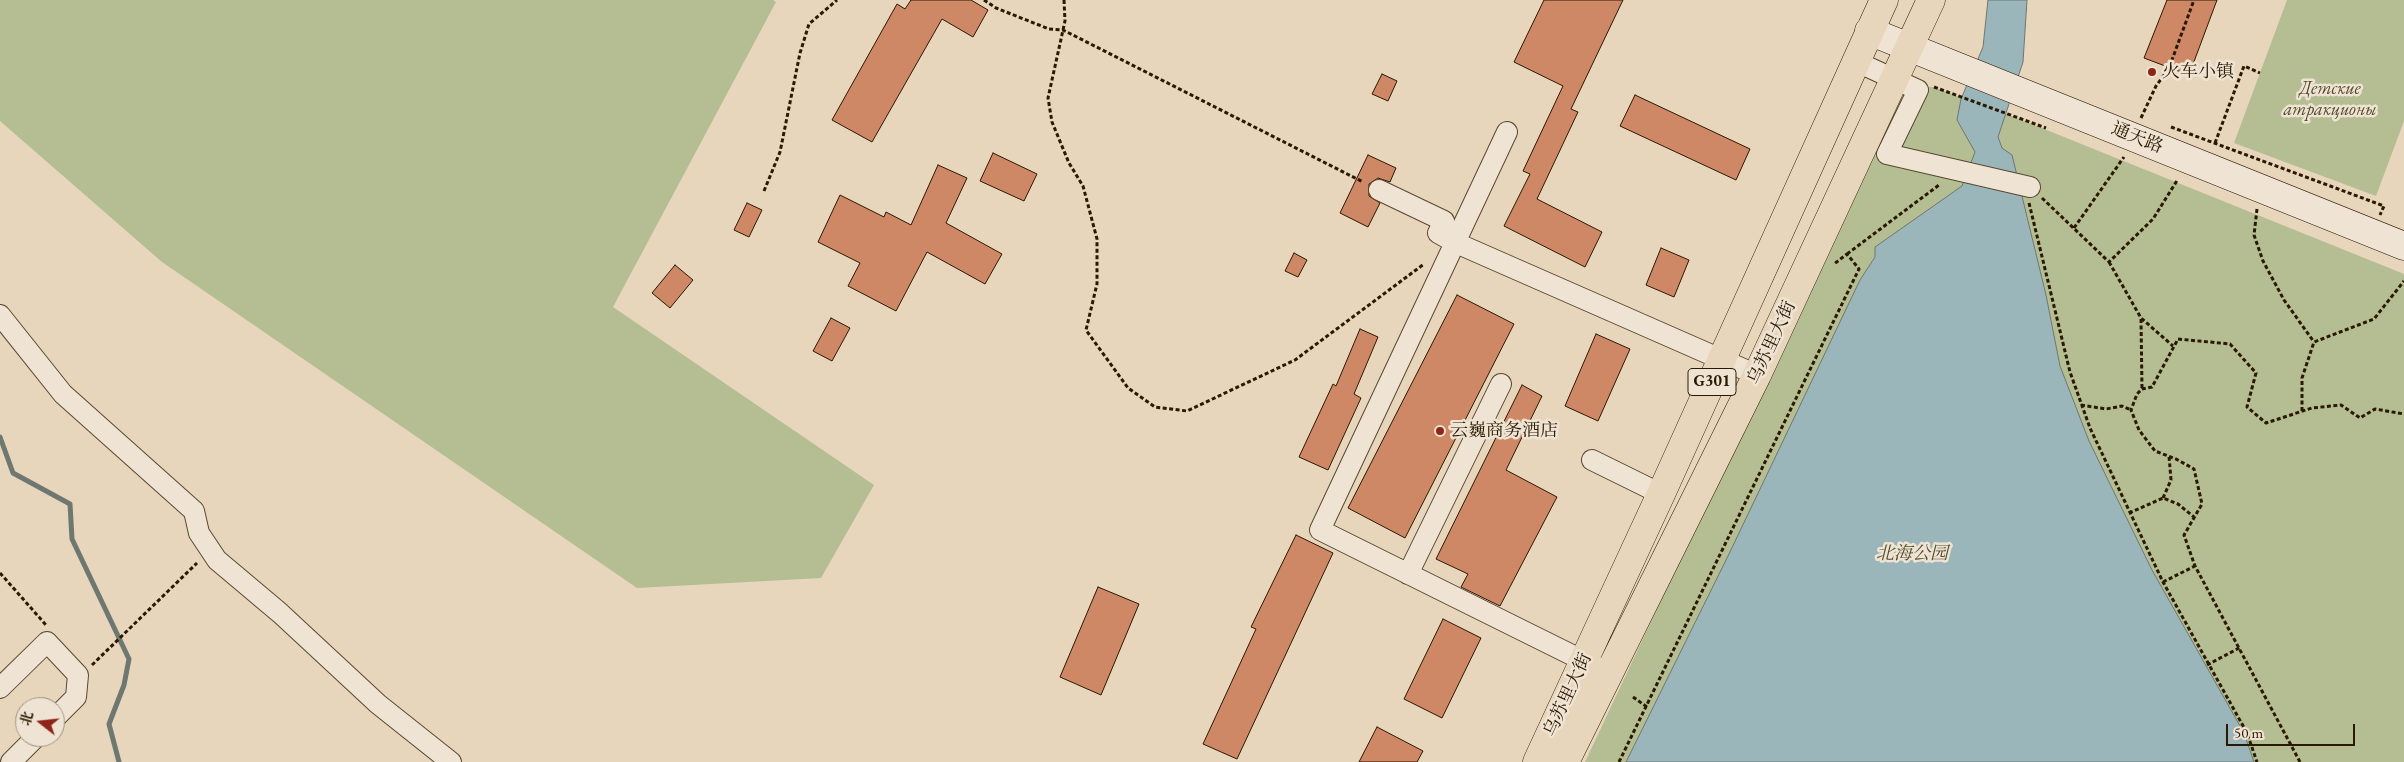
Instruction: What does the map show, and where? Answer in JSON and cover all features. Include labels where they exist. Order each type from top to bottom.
[{"type":"highway","name":"乌苏里大街","points":[[1537,762],[1661,494],[1884,0]]},
{"type":"highway","name":"乌苏里大街","points":[[1565,762],[1757,375],[1931,0]]},
{"type":"main road","name":"通天路","points":[[1869,31],[2404,246]]},
{"type":"street","points":[[1855,61],[1918,90],[1887,154],[2030,187]]},
{"type":"street","points":[[1507,132],[1320,530],[1609,672]]},
{"type":"street","points":[[1379,190],[1444,220],[1438,233],[1454,242],[1757,375]]},
{"type":"street","points":[[0,315],[63,394],[194,511],[199,533],[217,560],[280,613],[378,704],[451,762]]},
{"type":"street","points":[[1408,574],[1501,384]]},
{"type":"street","points":[[1592,460],[1661,494]]},
{"type":"street","points":[[0,688],[47,642],[78,675],[76,696],[65,708]]},
{"type":"street","points":[[12,762],[26,747]]},
{"type":"path","points":[[764,191],[780,152],[800,53],[809,24],[837,0]]},
{"type":"path","points":[[984,0],[996,8],[1049,29],[1063,30],[1379,190]]},
{"type":"path","points":[[1064,0],[1063,30],[1048,98],[1052,122],[1069,163],[1083,186],[1097,239],[1097,284],[1086,330],[1128,388],[1155,407],[1187,411],[1295,360],[1425,263]]},
{"type":"path","points":[[2142,116],[2156,86],[2169,68],[2194,0]]},
{"type":"path","points":[[2215,143],[2244,66],[2260,73]]},
{"type":"path","points":[[1926,84],[2051,130]]},
{"type":"path","points":[[2074,228],[2126,157],[2116,154]]},
{"type":"path","points":[[1832,264],[1958,170]]},
{"type":"path","points":[[2109,262],[2153,219],[2179,178]]},
{"type":"path","points":[[2030,187],[2109,262],[2141,318],[2173,346]]},
{"type":"path","points":[[2030,187],[2029,206],[2070,372],[2090,428],[2163,582],[2207,665],[2247,733],[2257,762]]},
{"type":"path","points":[[2258,208],[2254,235],[2263,261],[2284,300],[2314,342]]},
{"type":"path","points":[[1619,762],[1859,269],[1847,254]]},
{"type":"path","points":[[2314,342],[2374,319],[2404,281]]},
{"type":"path","points":[[2141,318],[2142,389]]},
{"type":"path","points":[[2300,762],[2195,566],[2184,535],[2202,504],[2194,469],[2156,451],[2139,430],[2131,410],[2137,394],[2142,389],[2152,387],[2178,340],[2230,344],[2256,373],[2247,407],[2266,423],[2302,411],[2341,405],[2360,418],[2375,409],[2404,414]]},
{"type":"path","points":[[2302,411],[2302,378],[2314,342]]},
{"type":"path","points":[[2081,405],[2106,408],[2122,406],[2131,410]]},
{"type":"path","points":[[2129,513],[2163,498],[2171,480],[2169,456]]},
{"type":"path","points":[[2163,498],[2178,504],[2194,517]]},
{"type":"path","points":[[110,647],[211,550]]},
{"type":"path","points":[[2163,582],[2195,566]]},
{"type":"path","points":[[2207,665],[2240,647]]},
{"type":"path","points":[[1633,697],[1647,707]]},
{"type":"green space","points":[[0,0],[773,0],[776,2],[613,307],[874,485],[821,578],[637,588],[162,262],[0,121]]},
{"type":"green space","name":"Детские атракционы","points":[[2287,0],[2404,0],[2404,121],[2376,196],[2234,143]]},
{"type":"green space","points":[[1921,87],[1933,87],[2007,114],[2404,274],[2404,762],[1585,762],[1889,116],[1899,100],[1908,92]]},
{"type":"water","name":"北海公园","points":[[1988,0],[2027,0],[2023,62],[1998,137],[2002,148],[2012,155],[2046,295],[2060,366],[2089,441],[2152,570],[2244,733],[2254,762],[1626,762],[1728,556],[1860,280],[1875,257],[1875,247],[1962,186],[1975,152],[1957,120],[1961,99],[1983,47]]},
{"type":"building","points":[[911,0],[971,0],[988,10],[973,37],[942,19],[872,142],[832,120],[897,4],[905,9]]},
{"type":"building","points":[[1544,0],[1623,0],[1571,109],[1578,112],[1537,199],[1602,232],[1585,267],[1504,226],[1530,174],[1523,171],[1563,86],[1514,62]]},
{"type":"building","points":[[2167,0],[2217,0],[2189,75],[2144,58]]},
{"type":"building","points":[[1382,74],[1397,81],[1388,101],[1372,94]]},
{"type":"building","points":[[1635,95],[1750,149],[1736,180],[1620,126]]},
{"type":"building","points":[[993,153],[1037,174],[1024,201],[980,181]]},
{"type":"building","points":[[1368,155],[1396,168],[1390,182],[1378,178],[1369,184],[1369,196],[1380,203],[1368,227],[1340,213]]},
{"type":"building","points":[[938,165],[967,178],[946,223],[1002,254],[985,284],[927,252],[896,311],[848,286],[860,263],[818,242],[840,195],[884,217],[886,212],[911,225]]},
{"type":"building","points":[[747,203],[762,210],[749,237],[734,230]]},
{"type":"building","points":[[1661,248],[1689,260],[1674,297],[1646,285]]},
{"type":"building","points":[[1294,253],[1307,260],[1298,277],[1285,271]]},
{"type":"building","points":[[675,265],[693,280],[670,308],[652,293]]},
{"type":"building","points":[[1457,295],[1514,324],[1405,538],[1348,508]]},
{"type":"building","points":[[831,318],[850,328],[832,361],[813,351]]},
{"type":"building","points":[[1360,329],[1378,337],[1354,394],[1361,398],[1328,470],[1299,457],[1333,384],[1336,386]]},
{"type":"building","points":[[1596,334],[1630,349],[1598,421],[1565,406]]},
{"type":"building","points":[[1522,385],[1542,396],[1506,470],[1557,497],[1500,606],[1461,587],[1468,574],[1436,559]]},
{"type":"building","points":[[1296,535],[1333,553],[1237,759],[1203,744],[1256,629],[1251,627]]},
{"type":"building","points":[[1098,587],[1139,604],[1101,695],[1060,677]]},
{"type":"building","points":[[1443,619],[1481,638],[1442,718],[1404,699]]},
{"type":"building","points":[[1377,727],[1423,751],[1417,762],[1359,762]]},
{"type":"waterway","points":[[0,437],[13,473],[70,504],[72,539],[129,659],[124,685],[109,724],[119,762]]},
{"type":"place","name":"火车小镇","points":[[2152,72]]},
{"type":"place","name":"云巍商务酒店","points":[[1440,431]]}]
